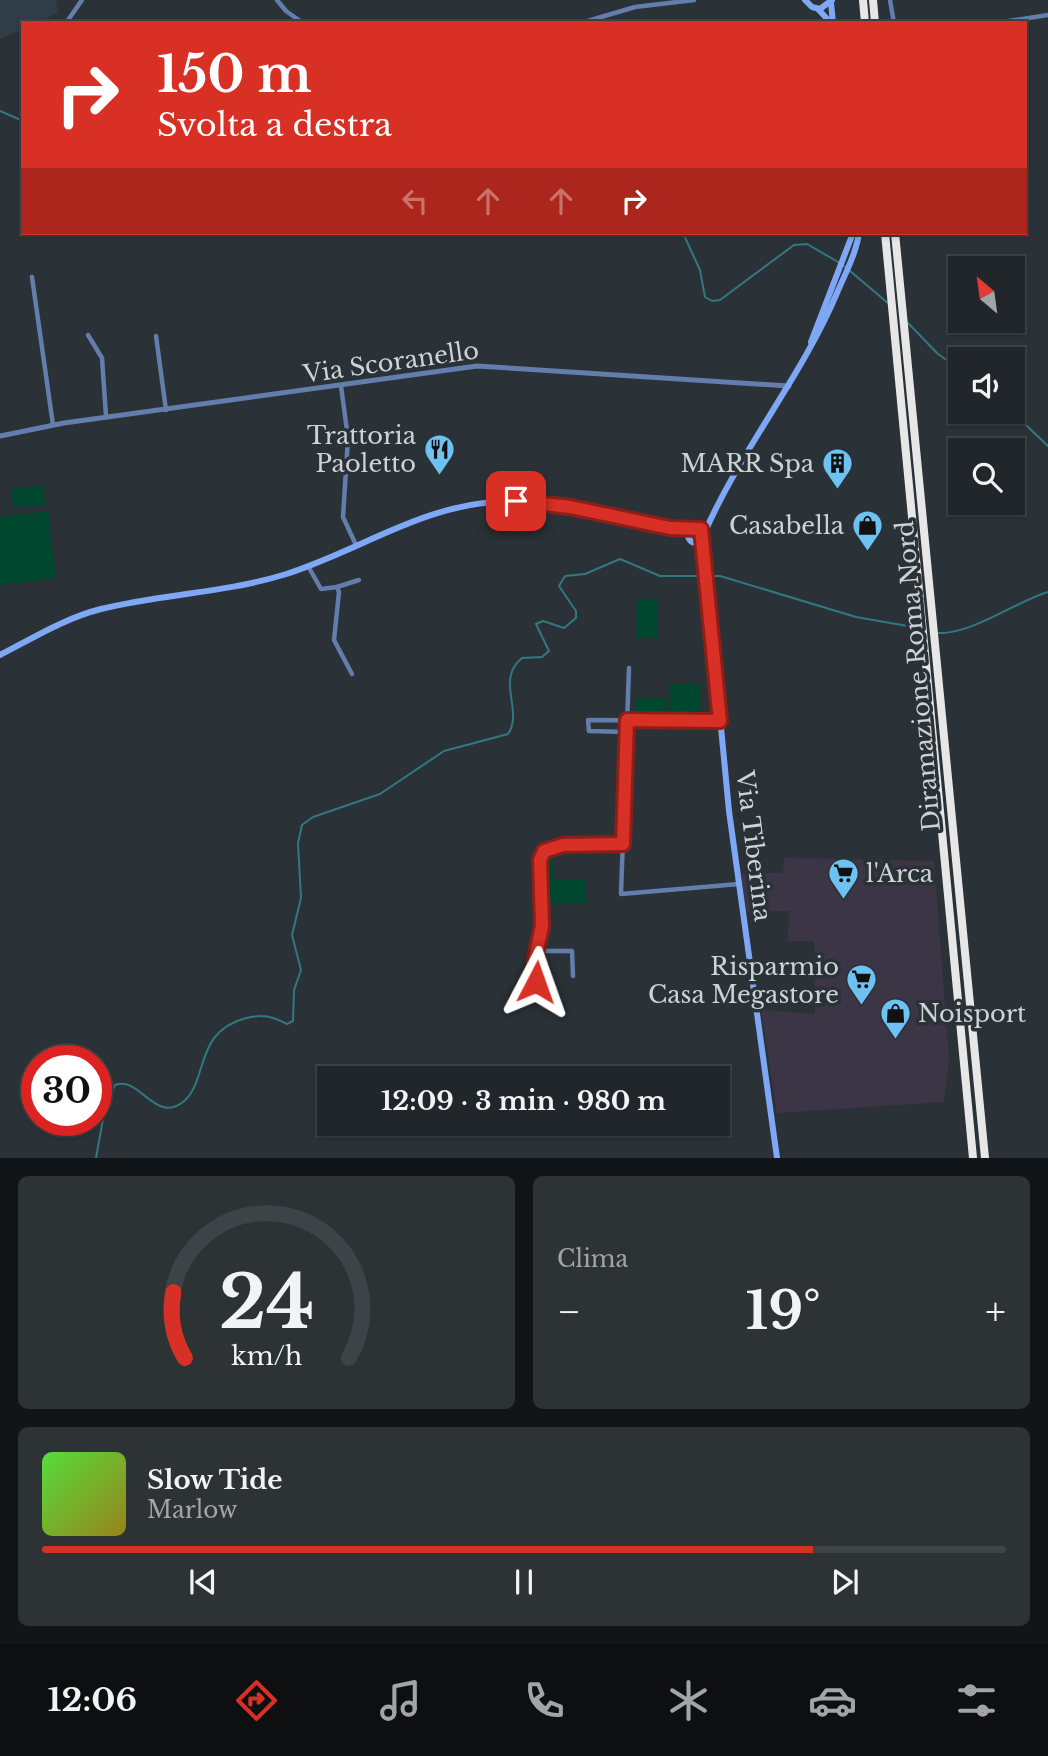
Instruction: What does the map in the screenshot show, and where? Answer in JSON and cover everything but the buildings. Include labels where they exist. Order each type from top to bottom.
[{"type":"highway","points":[[863,0],[865,21]]},
{"type":"highway","points":[[873,0],[875,21]]},
{"type":"highway","name":"Diramazione Roma Nord","points":[[885,235],[973,1157]]},
{"type":"highway","name":"Diramazione Roma Nord","points":[[895,235],[985,1157]]},
{"type":"main road","points":[[805,0],[830,21]]},
{"type":"main road","points":[[816,9],[831,1],[832,21]]},
{"type":"main road","points":[[849,257],[853,235]]},
{"type":"main road","points":[[849,257],[858,235]]},
{"type":"main road","name":"Via Tiberina","points":[[777,1157],[739,884],[706,583],[704,536],[713,513],[804,363],[849,257]]},
{"type":"main road","points":[[0,655],[93,612],[263,580],[308,566],[439,513],[493,502],[559,505],[670,528],[694,528],[704,536],[697,543],[670,528]]},
{"type":"main road","points":[[704,563],[690,540],[694,528],[713,513]]},
{"type":"street","points":[[67,21],[82,0]]},
{"type":"street","points":[[277,0],[286,11],[300,21]]},
{"type":"street","points":[[587,21],[635,6],[694,0]]},
{"type":"street","points":[[890,0],[894,21]]},
{"type":"street","points":[[1009,21],[1048,15]]},
{"type":"street","points":[[32,277],[53,425]]},
{"type":"street","points":[[88,335],[102,358],[106,416]]},
{"type":"street","points":[[156,336],[166,410]]},
{"type":"street","name":"Via Scoranello","points":[[0,435],[106,416],[492,366],[789,387]]},
{"type":"street","points":[[341,386],[348,435],[343,517],[357,546]]},
{"type":"street","points":[[308,566],[321,589],[359,580]]},
{"type":"street","points":[[337,587],[340,596],[334,640],[352,674]]},
{"type":"street","points":[[629,668],[621,894],[739,884]]},
{"type":"street","points":[[627,732],[589,732],[588,720],[720,721]]},
{"type":"street","points":[[536,982],[537,951],[542,926],[540,860],[544,851],[563,845],[623,844]]},
{"type":"street","points":[[537,951],[572,951],[573,976]]},
{"type":"shaded area","points":[[0,0],[56,0],[58,13],[41,21],[21,21],[21,30],[0,39]]},
{"type":"shaded area","points":[[784,858],[934,861],[949,1059],[944,1102],[777,1113],[761,1010],[815,1014],[814,941],[788,941],[789,911],[745,911],[741,873],[783,873]]},
{"type":"green space","points":[[44,486],[45,505],[13,507],[11,489]]},
{"type":"green space","points":[[48,511],[56,578],[0,585],[0,517]]},
{"type":"green space","points":[[637,599],[658,600],[657,638],[636,637]]},
{"type":"green space","points":[[670,683],[701,683],[700,714],[670,714],[670,699],[684,698],[670,698]]},
{"type":"green space","points":[[636,698],[668,698],[668,714],[636,714]]},
{"type":"green space","points":[[553,851],[554,880],[585,879],[586,903],[544,905],[544,854]]},
{"type":"waterway","points":[[0,111],[21,120]]},
{"type":"waterway","points":[[684,235],[700,270],[705,297],[712,301],[720,300],[794,245],[807,244],[838,262]]},
{"type":"waterway","points":[[843,265],[889,304]]},
{"type":"waterway","points":[[908,323],[948,361]]},
{"type":"waterway","points":[[1025,424],[1048,446]]},
{"type":"waterway","points":[[96,1158],[105,1108],[115,1085],[132,1087],[156,1104],[173,1107],[183,1102],[191,1093],[210,1045],[217,1034],[229,1025],[257,1016],[287,1024],[293,1021],[294,990],[301,970],[292,935],[301,898],[298,843],[302,825],[313,817],[380,794],[444,751],[508,734],[513,716],[510,686],[514,667],[522,658],[542,657],[549,651],[536,624],[543,621],[564,628],[576,618],[576,611],[559,586],[565,576],[585,574],[620,559],[660,576],[720,576],[856,617],[919,628]]},
{"type":"waterway","points":[[938,633],[978,624],[1048,592]]},
{"type":"place","name":"Trattoria Paoletto","points":[[439,476]]},
{"type":"place","name":"MARR Spa","points":[[837,490]]},
{"type":"place","name":"Casabella","points":[[867,552]]},
{"type":"place","name":"l'Arca","points":[[843,900]]},
{"type":"place","name":"Risparmio Casa Megastore","points":[[862,1007]]},
{"type":"place","name":"Noisport","points":[[895,1040]]},
{"type":"route","points":[[516,501],[570,507],[670,528],[701,529],[704,534],[704,561],[720,721],[627,720],[623,844],[607,842],[563,845],[544,851],[540,860],[542,926],[535,958],[536,982]]}]
